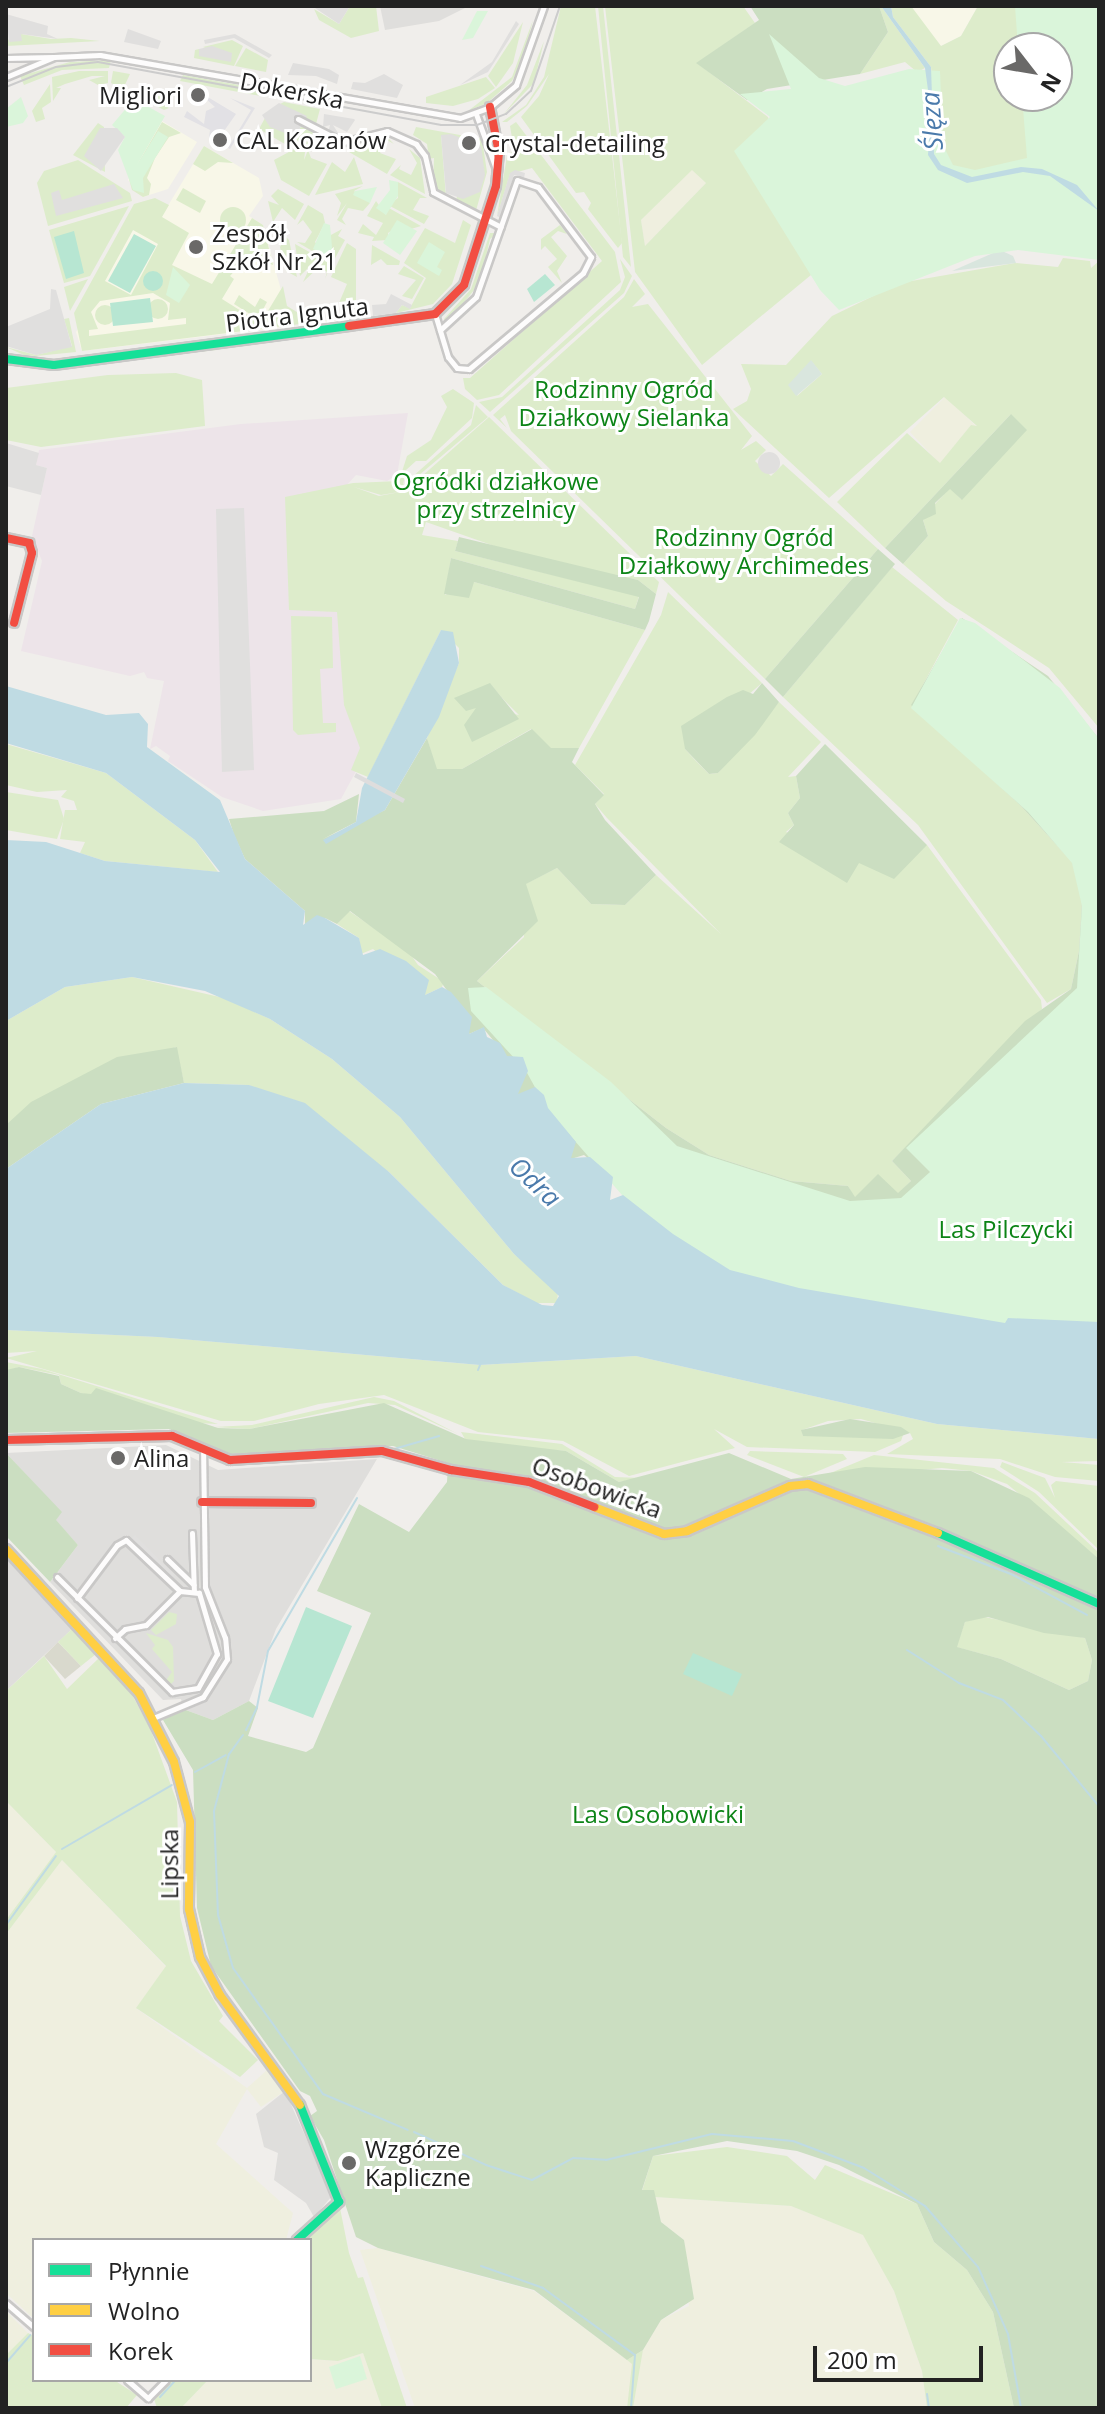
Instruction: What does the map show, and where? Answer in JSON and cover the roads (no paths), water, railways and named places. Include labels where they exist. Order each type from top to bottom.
[{"type":"street","name":"Dokerska","points":[[6,58],[98,55],[436,116],[476,114],[487,109],[519,80],[544,6]]},
{"type":"street","name":"Dokerska","points":[[6,77],[54,57]]},
{"type":"street","points":[[440,330],[476,297],[515,183],[529,182],[579,240],[591,264],[469,369],[457,368],[448,357],[435,314],[464,285],[497,172],[499,153],[487,109]]},
{"type":"street","points":[[476,114],[497,172]]},
{"type":"street","name":"Dokerska","points":[[298,119],[343,142],[387,131],[416,144],[425,156],[433,192],[484,222],[501,227]]},
{"type":"street","name":"Piotra Ignuta","points":[[6,359],[54,365],[435,314]]},
{"type":"street","points":[[6,538],[29,543],[32,553],[14,623]]},
{"type":"street","name":"Osobowicka","points":[[6,1440],[156,1435],[178,1438],[230,1460],[395,1453],[451,1470],[529,1482],[664,1534],[687,1531],[790,1486],[808,1484],[1011,1561],[1068,1594],[1099,1604]]},
{"type":"street","points":[[198,1590],[203,1450]]},
{"type":"street","points":[[202,1502],[311,1503]]},
{"type":"street","points":[[57,1577],[165,1690],[198,1688],[217,1647],[198,1590],[192,1533]]},
{"type":"street","points":[[77,1598],[117,1545],[126,1540],[180,1591]]},
{"type":"street","name":"Lipska","points":[[6,1549],[139,1693],[153,1718],[188,1808],[189,1909],[200,1957],[214,1986],[304,2111],[339,2202],[299,2238]]},
{"type":"street","points":[[153,1718],[203,1697],[225,1664],[225,1638],[198,1590],[167,1559]]},
{"type":"street","points":[[115,1638],[125,1629],[146,1625],[180,1591],[198,1590]]},
{"type":"street","points":[[6,2303],[32,2325]]},
{"type":"street","points":[[129,2382],[148,2398],[164,2382]]},
{"type":"water","name":"Ślęza","points":[[881,6],[891,6],[893,17],[931,67],[934,154],[941,165],[972,177],[1021,167],[1042,169],[1077,185],[1099,211],[1050,176],[1023,172],[967,183],[938,170],[928,155],[931,112],[925,68]]},
{"type":"water","points":[[441,630],[453,632],[459,663],[439,717],[385,810],[326,844],[323,840],[356,822],[362,788]]},
{"type":"water","name":"Odra","points":[[6,686],[106,715],[139,713],[148,724],[147,747],[220,800],[245,859],[305,911],[303,925],[317,915],[325,918],[359,938],[363,955],[380,949],[406,961],[429,980],[425,995],[442,987],[451,992],[472,1017],[469,1034],[484,1027],[487,1037],[500,1043],[507,1056],[523,1057],[528,1071],[518,1094],[535,1087],[544,1095],[548,1108],[576,1142],[571,1158],[590,1157],[613,1177],[610,1200],[623,1195],[673,1234],[730,1270],[799,1288],[1005,1323],[1008,1318],[1099,1322],[1099,1439],[937,1424],[636,1356],[480,1365],[158,1337],[6,1330],[6,1169],[101,1104],[184,1083],[249,1085],[305,1103],[389,1172],[503,1285],[542,1305],[553,1306],[559,1296],[514,1254],[400,1117],[332,1059],[270,1019],[205,991],[132,977],[65,987],[6,1021],[6,840],[46,842],[105,861],[220,872],[195,840],[106,773],[6,743]]},
{"type":"waterway","points":[[478,1370],[480,1365]]},
{"type":"waterway","points":[[394,1449],[439,1436]]},
{"type":"waterway","points":[[246,1730],[257,1707],[268,1651],[357,1498]]},
{"type":"waterway","points":[[938,1546],[1013,1575],[1087,1615]]},
{"type":"waterway","points":[[907,1650],[959,1683],[1003,1700],[1041,1736],[1097,1804]]},
{"type":"waterway","points":[[243,1735],[229,1754],[214,1811],[218,1915],[233,1968],[323,2094],[408,2130]]},
{"type":"waterway","points":[[195,1772],[226,1755]]},
{"type":"waterway","points":[[62,1849],[172,1785]]},
{"type":"waterway","points":[[6,1925],[56,1856]]},
{"type":"waterway","points":[[414,2132],[486,2165],[532,2180],[573,2158],[606,2160],[712,2134],[793,2141],[864,2168],[925,2206],[978,2267],[1008,2334],[1021,2408]]},
{"type":"waterway","points":[[481,2266],[543,2288],[635,2355],[631,2408]]},
{"type":"waterway","points":[[6,2363],[30,2335]]},
{"type":"waterway","points":[[160,2397],[174,2382]]},
{"type":"waterway","points":[[927,2394],[929,2408]]},
{"type":"tram line","points":[[6,87],[56,67],[98,62],[441,125],[477,125],[506,114],[531,91],[560,6]]},
{"type":"place","name":"Migliori","points":[[198,95]]},
{"type":"place","name":"CAL Kozanów","points":[[220,140]]},
{"type":"place","name":"Crystal-detailing","points":[[469,143]]},
{"type":"place","name":"Zespół Szkół Nr 21","points":[[196,247]]},
{"type":"place","name":"Alina","points":[[118,1458]]},
{"type":"place","name":"Wzgórze Kapliczne","points":[[349,2163]]},
{"type":"park label","name":"Rodzinny Ogród Działkowy Sielanka","points":[[624,403]]},
{"type":"park label","name":"Ogródki działkowe przy strzelnicy","points":[[496,495]]},
{"type":"park label","name":"Rodzinny Ogród Działkowy Archimedes","points":[[744,551]]},
{"type":"park label","name":"Las Pilczycki","points":[[1006,1229]]},
{"type":"park label","name":"Las Osobowicki","points":[[658,1814]]}]
